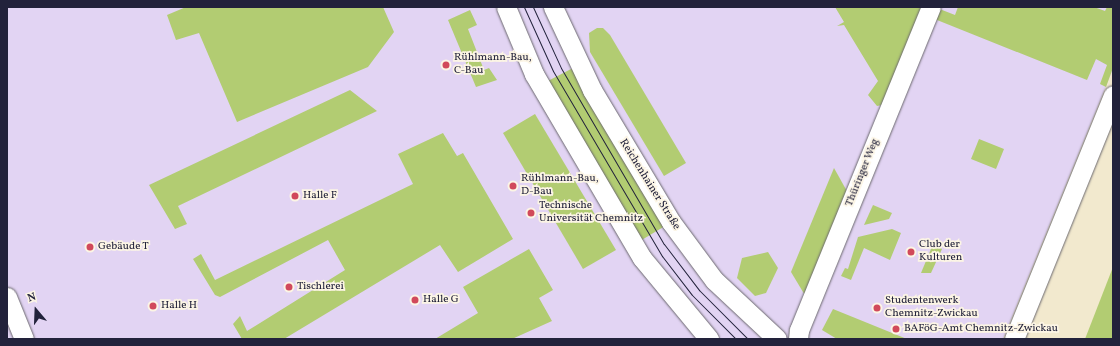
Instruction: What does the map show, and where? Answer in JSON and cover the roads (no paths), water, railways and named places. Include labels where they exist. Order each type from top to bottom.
[{"type":"street","points":[[506,7],[534,74],[642,258],[709,339]]},
{"type":"street","name":"Reichenhainer Straße","points":[[553,7],[592,90],[671,222],[714,280],[777,339]]},
{"type":"street","name":"Thüringer Weg","points":[[798,339],[799,330],[931,7]]},
{"type":"street","points":[[1014,339],[1113,94]]},
{"type":"street","points":[[7,297],[24,339]]},
{"type":"tram line","points":[[524,7],[553,71],[662,256],[692,295],[736,339]]},
{"type":"tram line","points":[[533,7],[561,68],[664,244],[699,290],[748,339]]},
{"type":"place","name":"Rühlmann-Bau, C-Bau","points":[[446,65]]},
{"type":"place","name":"Rühlmann-Bau, D-Bau","points":[[513,186]]},
{"type":"place","name":"Halle F","points":[[295,196]]},
{"type":"place","name":"Technische Universität Chemnitz","points":[[531,213]]},
{"type":"place","name":"Gebäude T","points":[[90,247]]},
{"type":"place","name":"Club der Kulturen","points":[[911,252]]},
{"type":"place","name":"Tischlerei","points":[[289,287]]},
{"type":"place","name":"Halle G","points":[[415,300]]},
{"type":"place","name":"Halle H","points":[[153,306]]},
{"type":"place","name":"Studentenwerk Chemnitz-Zwickau","points":[[877,308]]},
{"type":"place","name":"BAFöG-Amt Chemnitz-Zwickau","points":[[896,329]]}]
